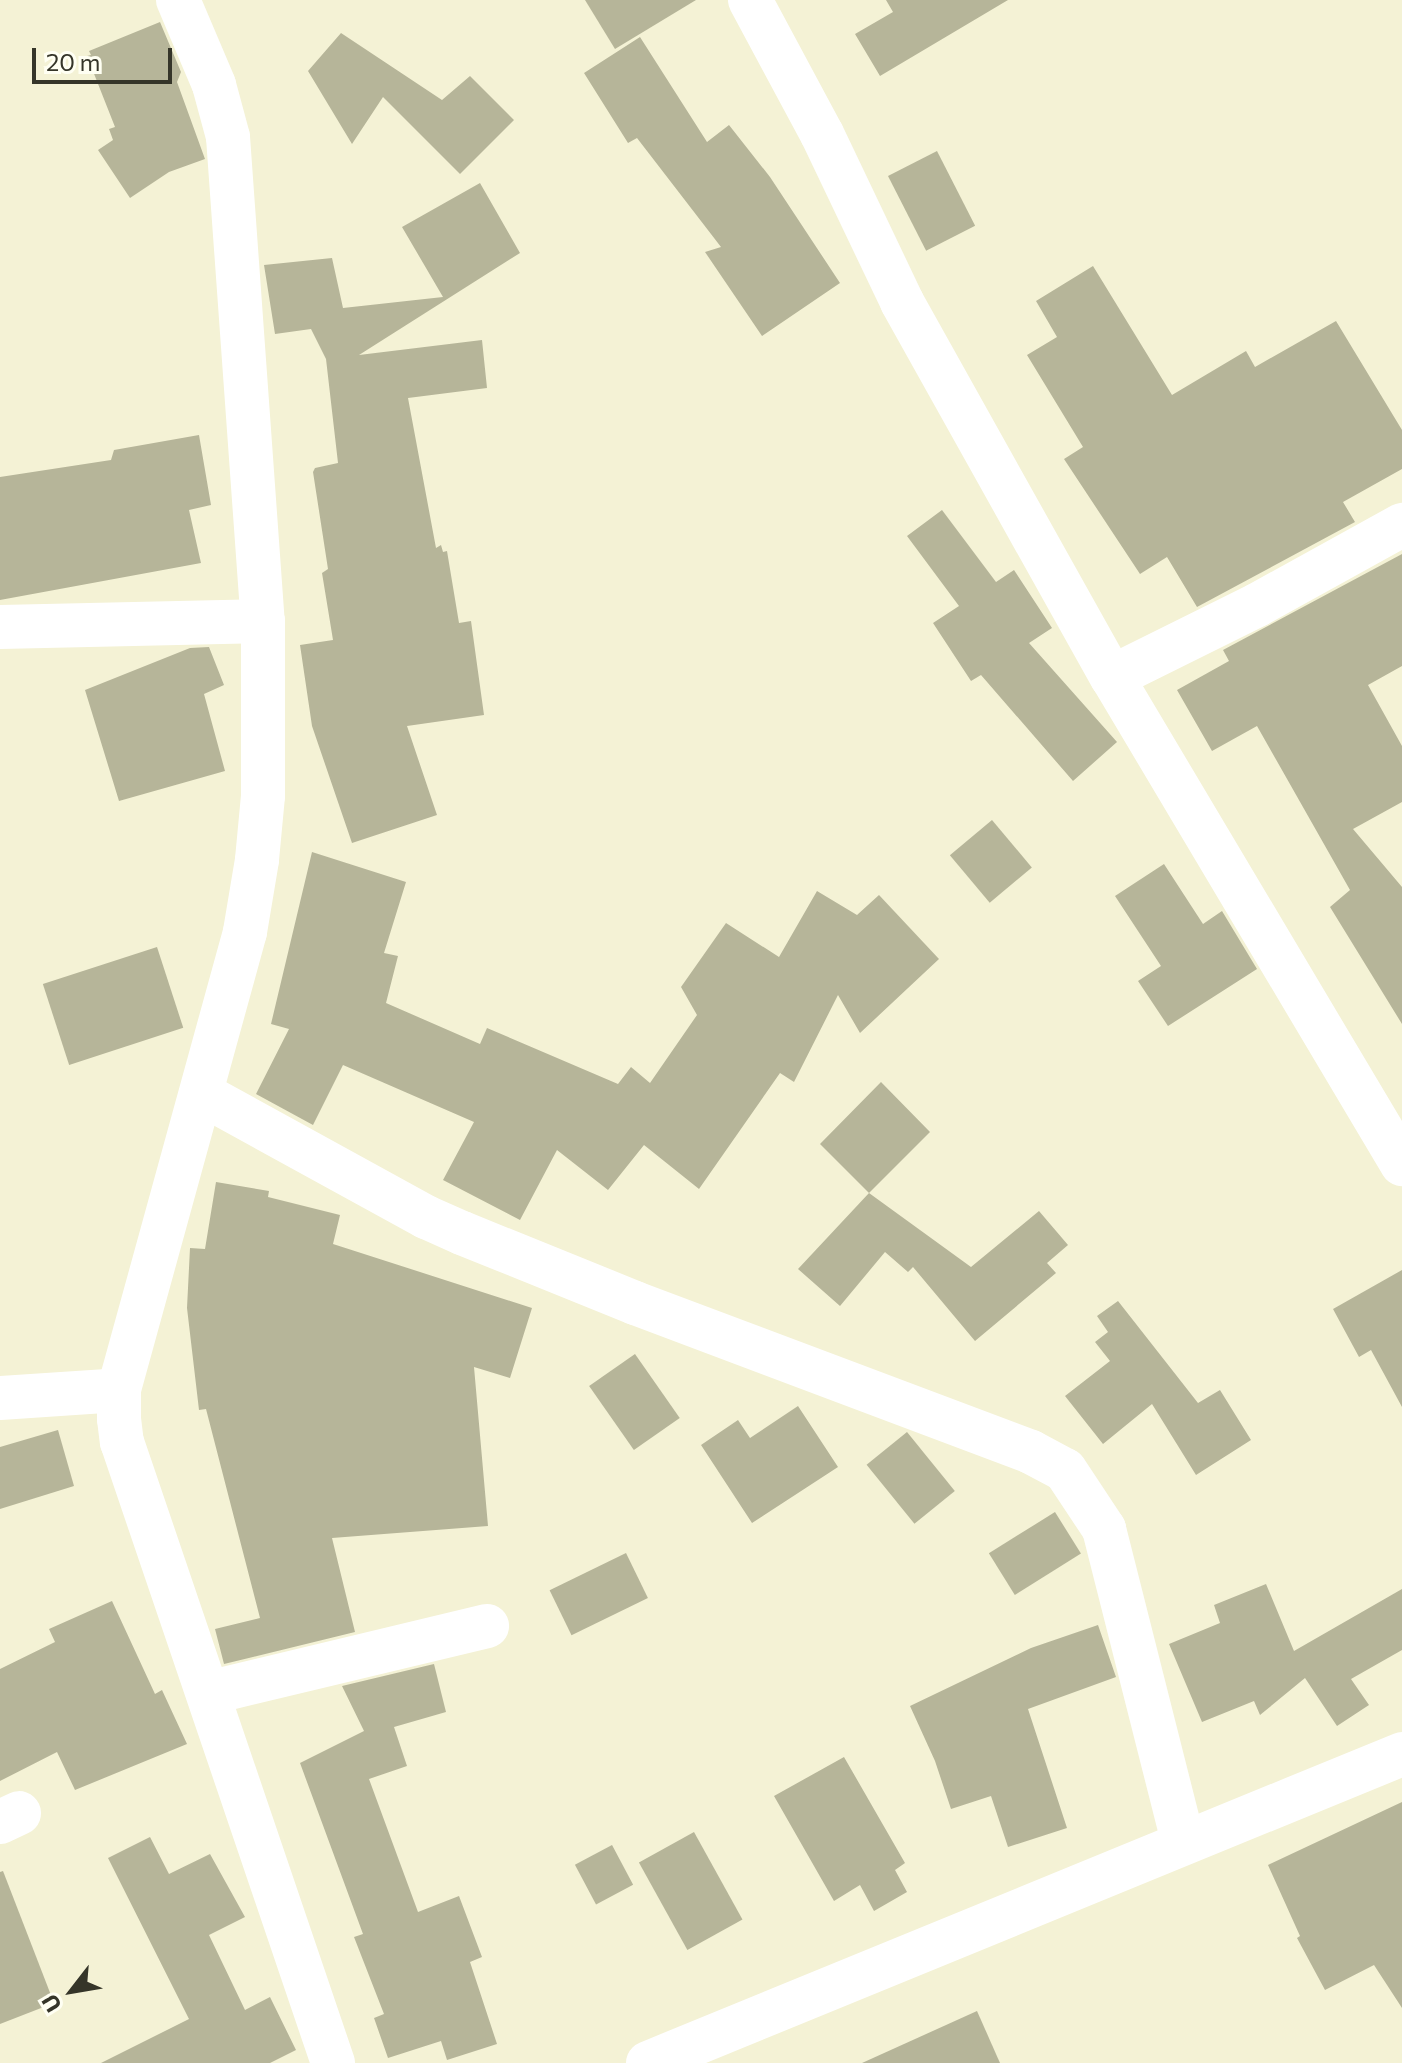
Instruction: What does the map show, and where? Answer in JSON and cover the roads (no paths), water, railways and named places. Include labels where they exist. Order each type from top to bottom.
[{"type":"street","points":[[178,0],[214,85],[228,137],[263,621],[263,796],[257,860],[245,932],[119,1390],[122,1442],[333,2063]]},
{"type":"street","points":[[750,0],[822,134],[902,302],[1112,677],[1402,1164]]},
{"type":"street","points":[[1112,677],[1257,605],[1402,525]]},
{"type":"street","points":[[0,627],[263,621]]},
{"type":"street","points":[[202,1094],[462,1233],[635,1303],[1031,1452],[1065,1470],[1104,1529],[1183,1841]]},
{"type":"street","points":[[0,1398],[119,1390]]},
{"type":"street","points":[[208,1693],[487,1626]]},
{"type":"street","points":[[648,2063],[1183,1841],[1402,1754]]}]
